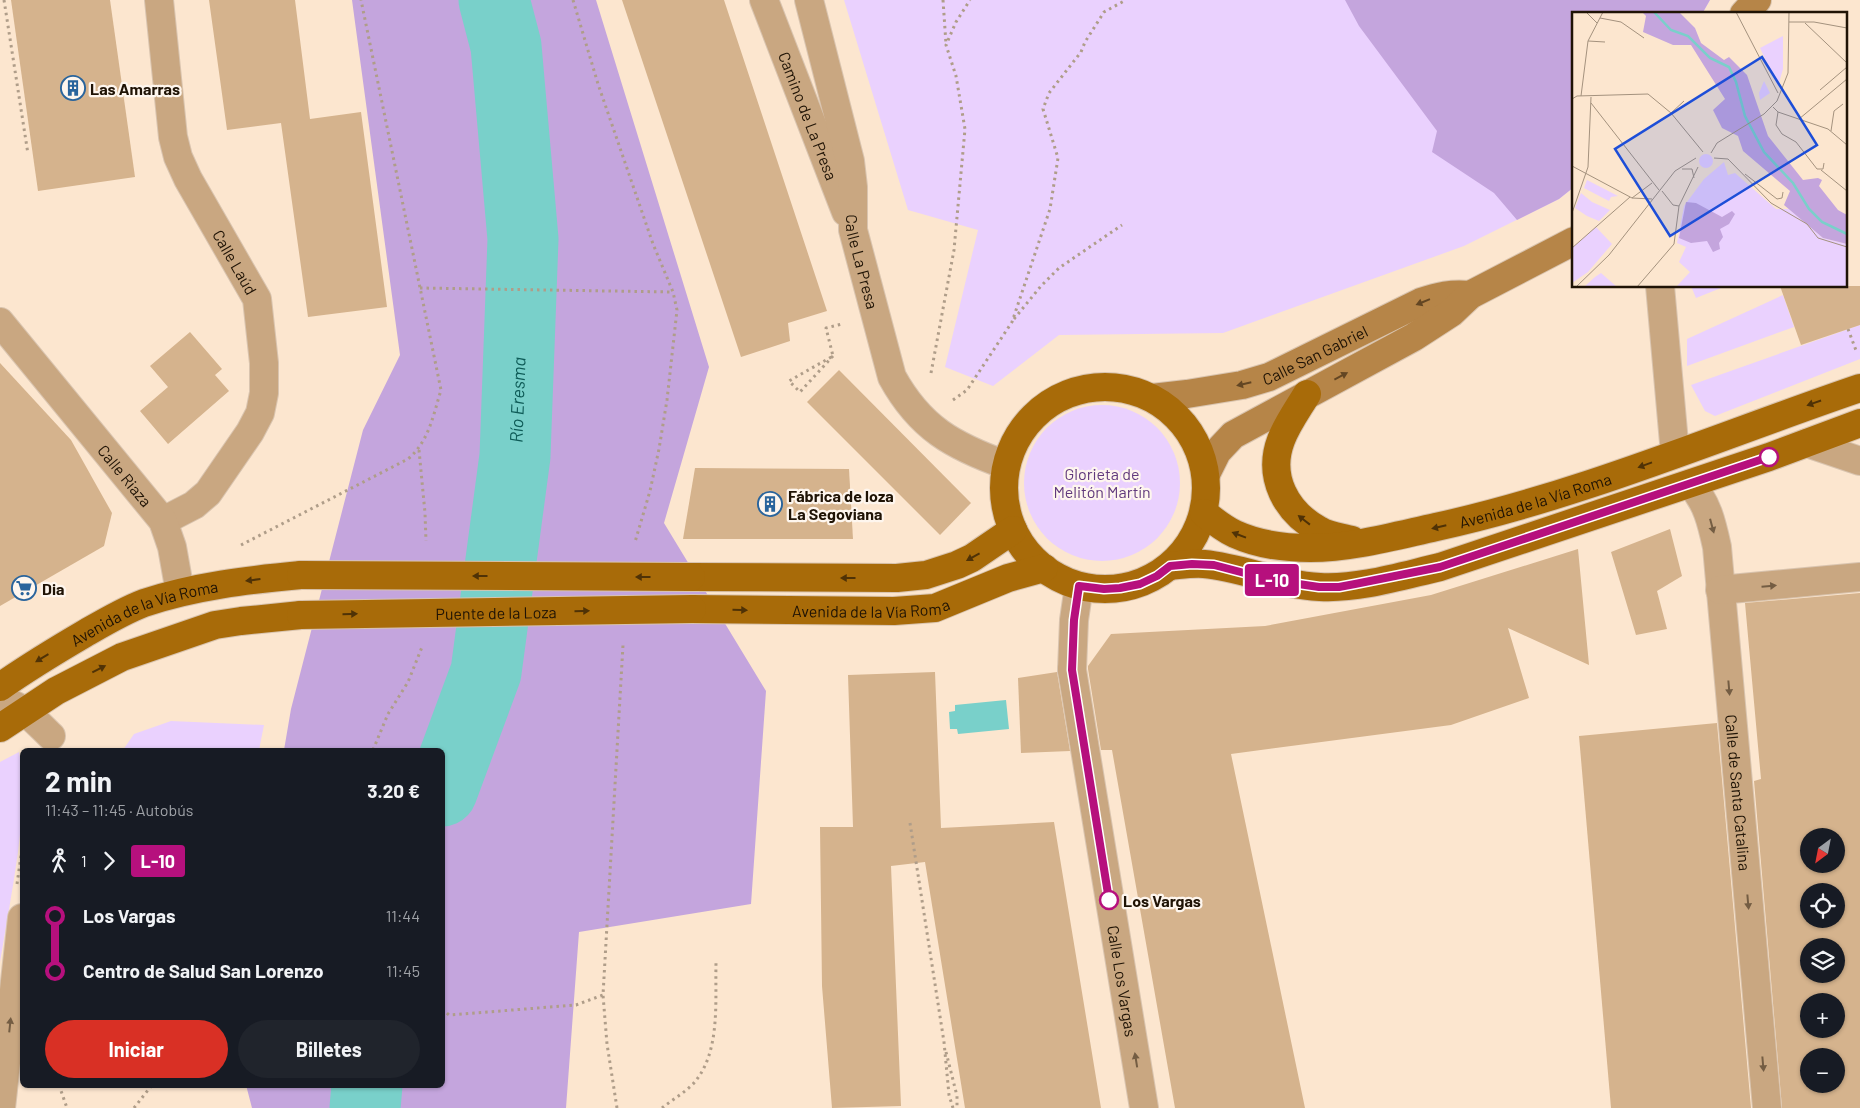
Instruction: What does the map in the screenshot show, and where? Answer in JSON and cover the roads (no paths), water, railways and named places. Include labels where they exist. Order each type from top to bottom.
[{"type":"main road","points":[[1746,12],[1757,0]]},
{"type":"main road","name":"Calle San Gabriel","points":[[1206,474],[1217,452],[1232,434],[1434,325],[1451,313],[1470,295],[1572,242]]},
{"type":"main road","name":"Calle San Gabriel","points":[[1152,398],[1187,394],[1253,382],[1284,369],[1421,302],[1448,294],[1470,295]]},
{"type":"main road","points":[[1112,386],[1132,390],[1152,398],[1169,409],[1184,424],[1195,442],[1206,474],[1207,492],[1204,513],[1196,534],[1184,552],[1170,566],[1157,576],[1140,584],[1104,589],[1079,586],[1062,579],[1044,568],[1029,555],[1013,530],[1004,499],[1006,465],[1012,448],[1022,429],[1035,414],[1052,401],[1071,392],[1091,387],[1112,386]]},
{"type":"main road","name":"Avenida de la Vía Roma","points":[[1204,513],[1236,534],[1279,545],[1316,548],[1366,542],[1509,510],[1606,480],[1772,418],[1860,388]]},
{"type":"main road","points":[[1307,394],[1281,441],[1276,466],[1280,486],[1288,505],[1303,520],[1319,530],[1340,537],[1366,542]]},
{"type":"main road","name":"Avenida de la Vía Roma","points":[[1170,566],[1202,564],[1300,585],[1319,587],[1388,579],[1440,567],[1690,484],[1860,423]]},
{"type":"main road","name":"Avenida de la Vía Roma","points":[[0,687],[38,661],[109,619],[144,603],[180,592],[252,579],[301,575],[897,578],[926,574],[972,558],[1013,530]]},
{"type":"main road","name":"Avenida de la Vía Roma","points":[[692,609],[924,610],[946,604],[1008,578],[1044,568]]},
{"type":"main road","points":[[180,592],[237,621]]},
{"type":"main road","name":"Puente de la Loza","points":[[301,615],[692,609]]},
{"type":"main road","name":"Avenida de la Vía Roma","points":[[0,728],[56,691],[122,656],[215,625],[301,615]]},
{"type":"street","name":"Calle Laúd","points":[[159,0],[173,137],[178,157],[188,179],[257,299],[264,363],[264,386],[260,413],[250,432],[208,493],[194,505],[163,521]]},
{"type":"street","name":"Camino de La Presa","points":[[764,0],[853,230]]},
{"type":"street","name":"Calle La Presa","points":[[810,0],[850,161],[853,187],[853,230],[890,368],[904,398],[919,416],[943,436],[980,456],[1006,465]]},
{"type":"street","points":[[1660,288],[1675,454]]},
{"type":"street","name":"Calle Riaza","points":[[3,329],[163,521],[172,547],[180,592]]},
{"type":"street","points":[[1807,443],[1860,461]]},
{"type":"street","name":"Calle de Santa Catalina","points":[[1690,484],[1702,500],[1711,521],[1717,547],[1767,1108]]},
{"type":"street","points":[[1720,590],[1860,577]]},
{"type":"street","name":"Calle Los Vargas","points":[[1079,586],[1074,620],[1072,670],[1144,1108]]},
{"type":"street","points":[[50,743],[56,691]]},
{"type":"street","points":[[0,701],[25,711],[50,743]]},
{"type":"street","points":[[1,1108],[20,936]]},
{"type":"water","points":[[1006,700],[1009,729],[958,734],[957,729],[950,729],[949,712],[955,711],[955,705]]},
{"type":"waterway","name":"Río Eresma","points":[[445,783],[486,672],[515,456],[523,239],[506,46],[494,0]]},
{"type":"waterway","name":"Río Eresma","points":[[365,1108],[367,1088]]},
{"type":"place","name":"Las Amarras","points":[[73,88]]},
{"type":"place","name":"Fábrica de loza La Segoviana","points":[[770,504]]},
{"type":"place","name":"Dia","points":[[24,588]]},
{"type":"place","name":"Los Vargas","points":[[1109,900]]},
{"type":"park label","name":"Glorieta de Melitón Martín","points":[[1102,482]]}]
